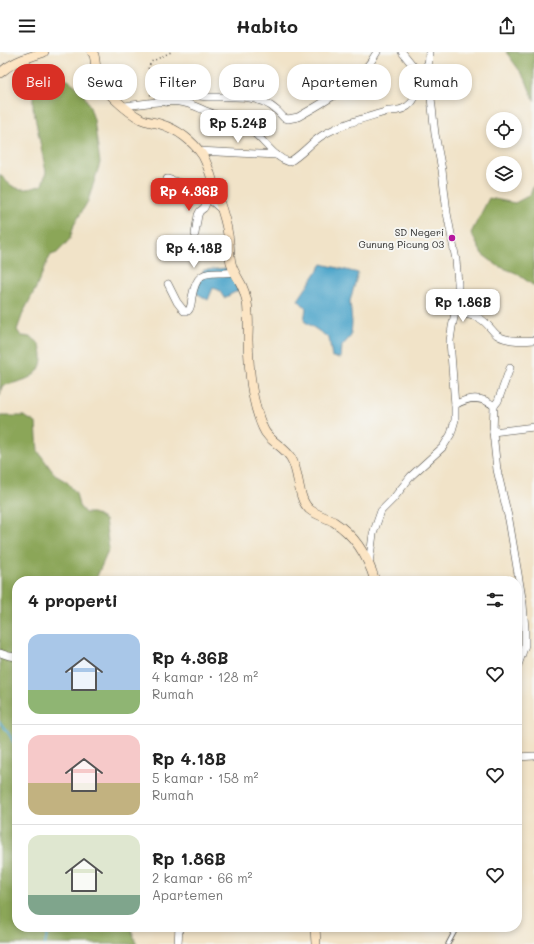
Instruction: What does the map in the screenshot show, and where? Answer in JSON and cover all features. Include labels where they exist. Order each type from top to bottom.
[{"type":"main road","points":[[0,73],[9,65],[44,52]]},
{"type":"main road","points":[[92,52],[96,60],[96,71],[101,83],[124,106],[141,119],[161,124],[179,133],[190,141],[205,160],[223,212],[229,236],[231,262],[243,287],[247,304],[248,351],[251,382],[263,429],[285,450],[291,458],[295,466],[302,496],[307,508],[334,522],[356,541],[366,555],[373,576]]},
{"type":"main road","points":[[315,932],[316,944]]},
{"type":"street","points":[[166,102],[171,97],[183,94],[210,97],[240,96],[260,100],[276,108],[284,118],[293,119],[343,90],[362,72],[377,52]]},
{"type":"street","points":[[402,52],[412,64]]},
{"type":"street","points":[[369,565],[372,540],[379,514],[411,476],[442,447],[448,439],[454,420],[455,405],[450,342],[459,291],[458,274],[435,134],[428,63],[429,52]]},
{"type":"street","points":[[124,106],[166,102],[184,103],[234,120],[252,130],[276,155],[289,162],[296,158],[322,135],[334,129],[388,111],[403,109],[409,106],[414,100]]},
{"type":"street","points":[[199,151],[276,155]]},
{"type":"street","points":[[167,179],[186,185],[208,198],[223,212]]},
{"type":"street","points":[[195,234],[198,215],[204,208],[208,198]]},
{"type":"street","points":[[168,284],[177,302],[184,311],[188,312],[191,309],[193,291],[200,277],[205,274],[235,272]]},
{"type":"street","points":[[456,310],[465,315],[479,318],[488,324],[497,335],[503,338],[534,340]]},
{"type":"street","points":[[510,368],[498,401],[494,406],[494,432],[496,470],[508,520],[519,576]]},
{"type":"street","points":[[455,405],[461,401],[472,398],[485,401],[494,406]]},
{"type":"street","points":[[494,432],[534,427]]},
{"type":"street","points":[[522,594],[525,629],[525,645],[522,654]]},
{"type":"street","points":[[0,653],[12,656]]},
{"type":"street","points":[[522,757],[534,756]]},
{"type":"street","points":[[178,944],[179,932]]},
{"type":"lane","points":[[448,944],[454,932]]},
{"type":"path","points":[[150,64],[151,62],[171,52]]},
{"type":"green space","points":[[506,52],[534,52],[534,101],[525,78]]},
{"type":"green space","points":[[65,78],[73,84],[73,100],[86,100],[90,107],[94,120],[100,163],[88,201],[74,225],[70,239],[57,253],[51,255],[23,313],[17,330],[21,336],[30,337],[37,341],[42,352],[42,362],[37,372],[28,378],[2,386],[0,396],[0,174],[9,184],[14,187],[29,189],[42,185],[46,172],[33,107],[33,100],[65,100]]},
{"type":"green space","points":[[534,185],[534,286],[516,273],[498,266],[482,254],[471,233],[489,198],[515,203],[530,195]]},
{"type":"green space","points":[[0,416],[24,416],[36,423],[38,451],[55,475],[67,482],[76,493],[79,506],[85,513],[93,513],[105,520],[109,549],[97,576],[12,576],[12,932],[132,932],[137,944],[0,944]]},
{"type":"water","points":[[322,264],[358,273],[350,301],[352,323],[351,336],[342,346],[341,358],[332,357],[329,338],[304,321],[306,308],[298,300]]},
{"type":"water","points":[[228,268],[239,290],[224,298],[219,290],[213,288],[208,300],[193,291],[204,270]]},
{"type":"waterway","points":[[0,722],[12,740]]},
{"type":"waterway","points":[[45,944],[48,932]]},
{"type":"place","name":"SD Negeri Gunung Picung 03","points":[[452,238]]}]
